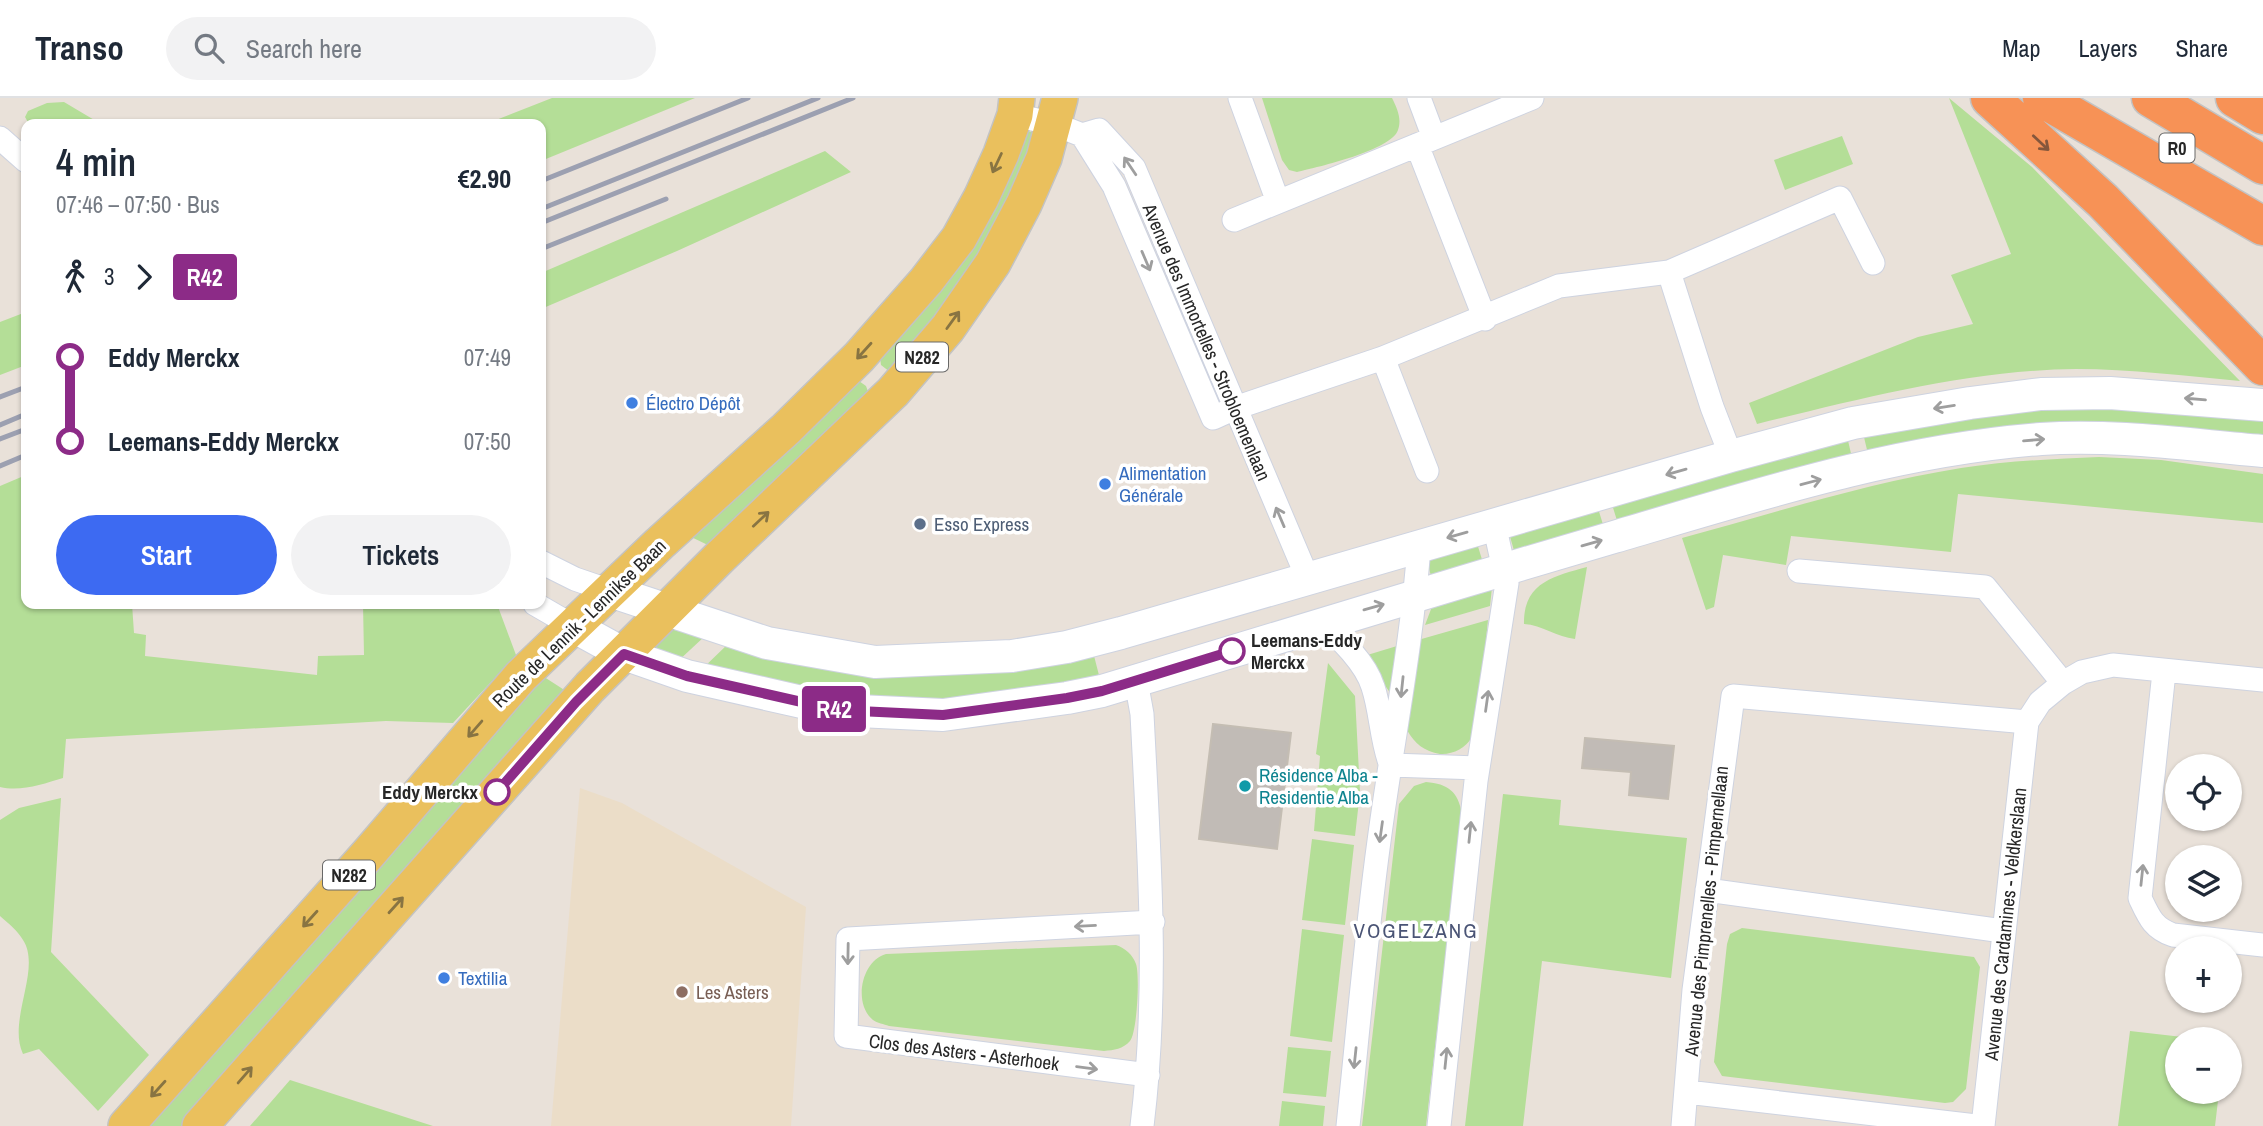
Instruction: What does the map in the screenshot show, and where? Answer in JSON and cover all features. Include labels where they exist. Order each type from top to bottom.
[{"type":"highway","points":[[1990,98],[2103,201],[2263,366]]},
{"type":"highway","points":[[2042,98],[2263,226]]},
{"type":"highway","name":"R0","points":[[2091,98],[2263,198]]},
{"type":"highway","points":[[2151,98],[2263,165]]},
{"type":"highway","points":[[2235,98],[2263,115]]},
{"type":"main road","name":"Route de Lennik - Lennikse Baan","points":[[126,1126],[369,853],[512,686],[610,591],[786,429],[859,357],[926,281],[959,238],[1002,154],[1016,106]]},
{"type":"main road","name":"N282","points":[[200,1126],[576,702],[893,392],[947,328],[993,263],[1065,119]]},
{"type":"street","points":[[1241,98],[1278,202]]},
{"type":"street","points":[[1419,98],[1426,142],[1485,319]]},
{"type":"street","points":[[1234,220],[1532,98]]},
{"type":"street","name":"Route de Lennik - Lennikse Baan","points":[[1016,106],[1065,119]]},
{"type":"street","name":"Avenue des Immortelles - Strobloemenlaan","points":[[1065,119],[1114,187],[1213,418],[1235,408]]},
{"type":"street","name":"Avenue des Immortelles - Strobloemenlaan","points":[[1065,119],[1099,130],[1134,168],[1308,579]]},
{"type":"street","points":[[0,138],[21,157]]},
{"type":"street","points":[[1235,408],[1383,358],[1485,319],[1559,286],[1669,272],[1840,198],[1873,263]]},
{"type":"street","points":[[1669,272],[1712,407],[1731,456]]},
{"type":"street","points":[[1383,358],[1427,471]]},
{"type":"street","points":[[546,564],[575,579],[767,643],[875,662],[1012,656],[1067,647],[1853,423],[1970,402],[2041,394],[2110,393],[2263,405]]},
{"type":"street","points":[[544,609],[624,654],[687,676],[837,710],[943,715],[1067,698],[1136,681],[1505,568],[1913,456],[1970,446],[2044,439],[2116,438],[2263,451]]},
{"type":"street","points":[[1439,1126],[1478,768],[1507,583],[1494,524]]},
{"type":"street","points":[[1348,1126],[1379,841],[1416,595],[1419,546]]},
{"type":"street","points":[[1799,572],[1984,587],[2063,683]]},
{"type":"street","points":[[1321,623],[1339,636],[1373,685],[1382,742],[1391,765]]},
{"type":"street","points":[[2027,722],[2040,702],[2063,683],[2082,672],[2113,665],[2263,680]]},
{"type":"street","points":[[2164,672],[2140,898],[2151,922],[2160,930],[2263,946]]},
{"type":"street","points":[[1136,681],[1142,714],[1153,922],[1148,1076],[1142,1126]]},
{"type":"street","name":"Avenue des Pimprenelles - Pimpernellaan","points":[[1683,1126],[1695,990],[1733,696],[2027,722]]},
{"type":"street","name":"Avenue des Cardamines - Veldkerslaan","points":[[1983,1126],[2027,722]]},
{"type":"street","points":[[1391,765],[1478,768]]},
{"type":"street","points":[[1707,890],[2003,931]]},
{"type":"street","name":"Clos des Asters - Asterhoek","points":[[1148,1076],[846,1036],[848,939],[1153,922]]},
{"type":"street","points":[[1687,1093],[1976,1126]]},
{"type":"shaded area","name":"Les Asters","points":[[580,788],[622,803],[806,907],[791,1126],[551,1126]]},
{"type":"green space","points":[[552,98],[695,98],[546,159],[546,119],[499,119]]},
{"type":"green space","points":[[1262,98],[1392,98],[1399,126],[1393,137],[1369,151],[1297,172],[1289,170],[1282,160]]},
{"type":"green space","points":[[1949,98],[2032,167],[2240,381],[2117,370],[2076,369],[1996,374],[1915,388],[1757,424],[1749,403],[1918,337],[1973,324],[1951,275],[2011,254]]},
{"type":"green space","points":[[64,102],[93,119],[26,119],[28,111],[47,103]]},
{"type":"green space","points":[[1023,130],[1032,132],[1038,138],[973,275],[890,372],[881,365],[880,357]]},
{"type":"green space","points":[[1842,136],[1853,164],[1785,190],[1774,160]]},
{"type":"green space","points":[[825,151],[851,172],[546,307],[546,271]]},
{"type":"green space","points":[[21,314],[21,367],[0,375],[0,322]]},
{"type":"green space","points":[[859,381],[866,386],[870,397],[712,547],[687,535]]},
{"type":"green space","points":[[2027,403],[2263,416],[2263,441],[1869,458],[1862,429]]},
{"type":"green space","points":[[1846,432],[1853,462],[1619,527],[1610,498]]},
{"type":"green space","points":[[2099,457],[2161,460],[2263,474],[2263,523],[1958,494],[1951,552],[1791,536],[1786,565],[1723,555],[1714,607],[1706,610],[1682,538],[1821,499],[1926,474],[1996,464]]},
{"type":"green space","points":[[21,477],[21,609],[132,609],[134,633],[146,635],[145,656],[317,675],[318,656],[364,655],[363,609],[499,609],[516,655],[453,723],[386,721],[66,739],[63,778],[24,788],[0,787],[0,486]]},
{"type":"green space","points":[[1596,502],[1606,534],[1515,554],[1509,533]]},
{"type":"green space","points":[[1476,540],[1484,566],[1432,579],[1425,555]]},
{"type":"green space","points":[[1587,567],[1575,639],[1524,624],[1525,610],[1535,590],[1553,578]]},
{"type":"green space","points":[[1492,587],[1490,606],[1425,625],[1433,604]]},
{"type":"green space","points":[[1488,620],[1481,698],[1472,737],[1454,752],[1440,754],[1429,751],[1417,743],[1407,730],[1418,640]]},
{"type":"green space","points":[[666,626],[705,636],[676,663],[650,654]]},
{"type":"green space","points":[[729,643],[792,658],[1092,648],[1101,683],[993,703],[847,701],[700,671]]},
{"type":"green space","points":[[1397,646],[1391,694],[1364,656]]},
{"type":"green space","points":[[1328,663],[1355,696],[1360,792],[1355,836],[1314,831],[1320,756],[1316,754]]},
{"type":"green space","points":[[538,673],[569,693],[187,1126],[137,1126]]},
{"type":"green space","points":[[1426,782],[1451,790],[1458,800],[1462,814],[1426,1126],[1362,1126],[1399,804],[1414,786]]},
{"type":"green space","points":[[1503,794],[1561,800],[1559,825],[1687,838],[1671,978],[1542,961],[1523,1126],[1465,1126]]},
{"type":"green space","points":[[61,798],[51,952],[149,1055],[98,1111],[39,1049],[23,1054],[19,1041],[19,1026],[29,965],[28,952],[18,933],[0,916],[0,820],[19,808]]},
{"type":"green space","points":[[1312,839],[1354,845],[1345,925],[1302,920]]},
{"type":"green space","points":[[1742,928],[1974,957],[1980,967],[1966,1089],[1953,1102],[1945,1103],[1722,1076],[1714,1062],[1727,944],[1730,934]]},
{"type":"green space","points":[[1302,929],[1344,935],[1332,1042],[1290,1036]]},
{"type":"green space","points":[[1116,945],[1128,952],[1135,961],[1138,991],[1132,1036],[1127,1044],[1115,1050],[1104,1051],[889,1026],[873,1020],[863,1004],[866,974],[877,958],[886,954]]},
{"type":"green space","points":[[2130,1031],[2165,1035],[2165,1104],[2218,1104],[2215,1126],[2118,1126]]},
{"type":"green space","points":[[1288,1047],[1331,1051],[1326,1097],[1283,1093]]},
{"type":"green space","points":[[290,1080],[433,1126],[250,1126]]},
{"type":"green space","points":[[1282,1101],[1325,1106],[1323,1126],[1279,1126]]},
{"type":"building","name":"Résidence Alba - Residentie Alba","points":[[1213,724],[1291,733],[1277,849],[1199,839]]},
{"type":"building","points":[[1585,738],[1674,746],[1668,799],[1629,795],[1631,772],[1582,768]]},
{"type":"railway","points":[[546,179],[748,98]]},
{"type":"railway","points":[[546,207],[818,98]]},
{"type":"railway","points":[[546,221],[853,98]]},
{"type":"railway","points":[[546,247],[666,199]]},
{"type":"railway","points":[[0,397],[21,389]]},
{"type":"railway","points":[[0,425],[21,416]]},
{"type":"railway","points":[[0,439],[21,431]]},
{"type":"railway","points":[[0,466],[21,457]]},
{"type":"bus line","name":"R42","points":[[497,792],[576,702],[624,654],[687,676],[837,710],[943,715],[1102,691],[1232,651]]},
{"type":"place","name":"Électro Dépôt","points":[[632,403]]},
{"type":"place","name":"Alimentation Générale","points":[[1105,484]]},
{"type":"place","name":"Esso Express","points":[[920,524]]},
{"type":"place","name":"Leemans-Eddy Merckx","points":[[1232,651]]},
{"type":"place","name":"Résidence Alba - Residentie Alba","points":[[1245,786]]},
{"type":"place","name":"Eddy Merckx","points":[[497,792]]},
{"type":"place","name":"Textilia","points":[[444,978]]},
{"type":"place","name":"Les Asters","points":[[682,992]]},
{"type":"district","name":"VOGELZANG","points":[[1416,930]]}]
